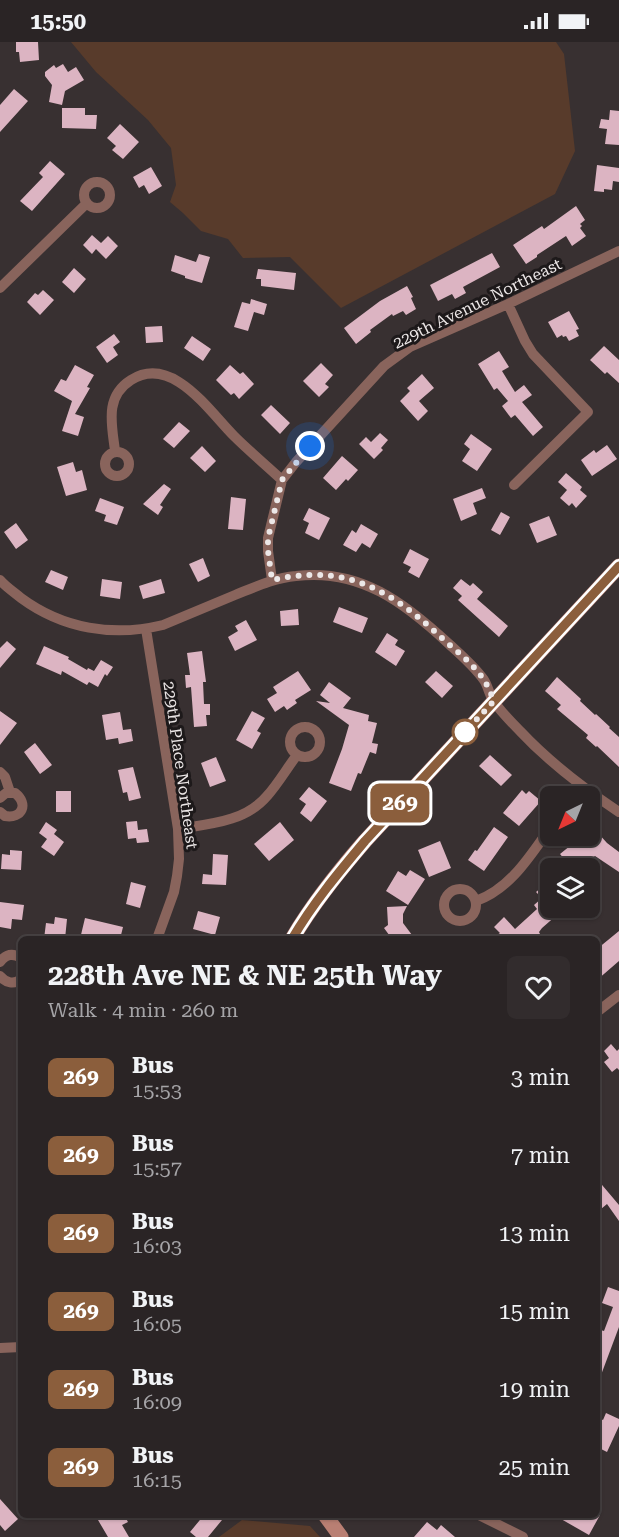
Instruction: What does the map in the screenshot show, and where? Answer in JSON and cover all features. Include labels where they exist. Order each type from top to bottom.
[{"type":"main road","points":[[294,936],[331,881],[365,841],[619,566]]},
{"type":"main road","points":[[327,1518],[341,1537]]},
{"type":"street","points":[[0,288],[87,203]]},
{"type":"street","name":"229th Avenue Northeast","points":[[272,580],[268,538],[282,480],[384,366],[410,347],[619,252]]},
{"type":"street","points":[[508,304],[533,354],[588,412],[514,485]]},
{"type":"street","points":[[116,451],[111,418],[112,405],[118,393],[126,383],[138,376],[150,372],[163,374],[177,380],[193,392],[236,438],[282,480]]},
{"type":"street","points":[[1,585],[50,616],[72,625],[119,631],[163,625],[272,580],[315,574],[360,583],[401,603],[426,623],[484,680],[494,701],[521,732],[580,786]]},
{"type":"street","name":"229th Place Northeast","points":[[146,629],[178,829],[177,876],[174,892],[158,936]]},
{"type":"street","points":[[178,829],[220,823],[256,807],[267,797],[297,754]]},
{"type":"street","points":[[0,772],[5,777],[10,792]]},
{"type":"street","points":[[0,798],[10,792],[15,793],[22,800],[22,810],[15,817],[10,818],[0,812]]},
{"type":"street","points":[[600,799],[619,812]]},
{"type":"street","points":[[476,901],[499,888],[514,875],[540,842]]},
{"type":"street","points":[[0,962],[6,956],[18,956]]},
{"type":"street","points":[[0,976],[4,981],[14,983],[18,981]]},
{"type":"street","points":[[600,1010],[619,995]]},
{"type":"street","points":[[0,1348],[18,1347]]},
{"type":"street","points":[[485,1518],[523,1537]]},
{"type":"shaded area","points":[[71,42],[556,42],[564,54],[575,151],[555,194],[341,308],[290,257],[243,258],[228,239],[201,231],[170,202],[176,185],[171,148],[148,120],[96,72]]},
{"type":"shaded area","points":[[242,1520],[310,1526],[320,1537],[219,1537]]},
{"type":"building","points":[[16,42],[38,42],[39,60],[20,62],[19,52],[16,52]]},
{"type":"building","points":[[63,64],[68,72],[76,67],[84,80],[65,91],[62,105],[49,102],[52,85],[45,76],[45,72],[54,65],[56,68]]},
{"type":"building","points":[[14,89],[28,101],[0,132],[0,105]]},
{"type":"building","points":[[62,108],[85,108],[85,115],[97,115],[96,129],[62,128]]},
{"type":"building","points":[[610,110],[619,111],[619,145],[605,144],[607,129],[599,128],[601,119],[609,120]]},
{"type":"building","points":[[120,124],[139,142],[123,159],[112,150],[116,146],[107,138]]},
{"type":"building","points":[[50,161],[65,174],[32,211],[20,201],[43,177],[39,173]]},
{"type":"building","points":[[597,165],[619,168],[619,182],[613,181],[612,190],[594,191]]},
{"type":"building","points":[[151,167],[162,186],[149,194],[144,185],[139,188],[133,177]]},
{"type":"building","points":[[576,206],[585,220],[580,224],[582,226],[580,228],[586,236],[572,246],[566,236],[526,264],[513,245],[542,226],[544,229]]},
{"type":"building","points":[[92,235],[101,243],[108,236],[118,246],[106,259],[96,249],[92,254],[83,245]]},
{"type":"building","points":[[492,253],[500,267],[463,287],[466,293],[455,299],[452,294],[438,301],[430,285]]},
{"type":"building","points":[[199,254],[210,257],[202,283],[171,271],[175,255],[196,262]]},
{"type":"building","points":[[74,268],[86,279],[74,293],[62,282]]},
{"type":"building","points":[[258,269],[296,273],[294,290],[261,286],[261,279],[256,279]]},
{"type":"building","points":[[407,286],[416,309],[406,315],[403,311],[393,316],[392,314],[356,344],[344,328],[380,301]]},
{"type":"building","points":[[43,290],[54,300],[40,315],[27,302],[35,293],[38,295]]},
{"type":"building","points":[[251,299],[267,304],[264,315],[254,312],[248,331],[234,327],[242,302],[250,304]]},
{"type":"building","points":[[569,311],[579,329],[576,330],[579,336],[569,341],[566,336],[562,335],[557,338],[548,322]]},
{"type":"building","points":[[162,326],[163,342],[146,343],[145,327]]},
{"type":"building","points":[[114,334],[120,342],[113,347],[118,355],[107,363],[96,347]]},
{"type":"building","points":[[192,336],[211,349],[203,361],[184,348]]},
{"type":"building","points":[[604,346],[619,360],[619,383],[590,360]]},
{"type":"building","points":[[499,351],[509,367],[502,371],[515,392],[524,385],[532,395],[522,402],[543,427],[533,436],[515,415],[511,418],[502,406],[508,401],[497,388],[494,390],[478,364]]},
{"type":"building","points":[[321,363],[333,375],[325,384],[329,387],[319,397],[303,381]]},
{"type":"building","points":[[75,365],[94,375],[87,387],[90,388],[75,414],[84,417],[78,436],[62,431],[72,401],[54,391],[61,379],[66,381]]},
{"type":"building","points":[[230,365],[240,374],[243,372],[254,384],[239,399],[234,393],[231,395],[216,380]]},
{"type":"building","points":[[422,374],[434,388],[419,401],[428,411],[418,421],[400,401],[410,391],[407,388]]},
{"type":"building","points":[[271,405],[290,423],[280,434],[261,415]]},
{"type":"building","points":[[179,422],[190,431],[174,448],[163,439]]},
{"type":"building","points":[[380,433],[388,440],[381,448],[383,450],[374,459],[359,444],[366,437],[371,442]]},
{"type":"building","points":[[471,434],[492,449],[477,471],[462,461],[470,449],[464,444]]},
{"type":"building","points":[[607,445],[617,459],[592,476],[581,460],[594,450],[596,453]]},
{"type":"building","points":[[202,446],[216,461],[205,472],[190,458]]},
{"type":"building","points":[[342,456],[358,470],[336,490],[323,478]]},
{"type":"building","points":[[73,462],[76,472],[82,470],[87,490],[66,496],[57,467]]},
{"type":"building","points":[[566,473],[582,487],[580,490],[587,496],[576,508],[572,503],[569,506],[560,498],[567,490],[558,482]]},
{"type":"building","points":[[164,484],[171,489],[160,505],[163,507],[158,515],[143,504]]},
{"type":"building","points":[[482,488],[486,498],[473,503],[477,514],[461,521],[453,499]]},
{"type":"building","points":[[231,497],[246,499],[243,530],[228,529]]},
{"type":"building","points":[[100,498],[124,507],[117,525],[104,521],[106,515],[95,511]]},
{"type":"building","points":[[309,508],[330,518],[319,540],[305,533],[309,523],[303,520]]},
{"type":"building","points":[[501,512],[510,517],[500,535],[491,530]]},
{"type":"building","points":[[549,516],[557,535],[537,543],[529,524]]},
{"type":"building","points":[[16,523],[28,540],[16,549],[4,532]]},
{"type":"building","points":[[361,524],[378,534],[370,548],[362,543],[356,552],[343,545],[352,530],[356,533]]},
{"type":"building","points":[[410,549],[429,559],[419,578],[408,572],[411,567],[403,563]]},
{"type":"building","points":[[203,558],[210,576],[198,582],[189,564]]},
{"type":"building","points":[[51,570],[68,577],[63,590],[45,582]]},
{"type":"building","points":[[102,579],[122,582],[120,599],[100,596]]},
{"type":"building","points":[[161,579],[165,593],[143,599],[139,586]]},
{"type":"building","points":[[461,579],[470,586],[473,583],[483,592],[477,599],[508,626],[499,637],[458,600],[462,596],[453,588]]},
{"type":"building","points":[[339,607],[368,618],[362,633],[333,622]]},
{"type":"building","points":[[298,609],[299,625],[281,626],[280,611]]},
{"type":"building","points":[[246,620],[257,640],[235,651],[228,637],[238,631],[235,626]]},
{"type":"building","points":[[387,633],[398,640],[395,645],[405,651],[396,666],[375,652]]},
{"type":"building","points":[[7,641],[16,649],[0,668],[0,648]]},
{"type":"building","points":[[44,646],[69,657],[68,659],[87,670],[88,668],[94,671],[101,660],[113,667],[107,676],[105,674],[98,687],[89,682],[87,685],[62,671],[61,675],[36,664]]},
{"type":"building","points":[[202,651],[206,682],[203,682],[204,704],[210,704],[210,715],[206,715],[207,726],[194,727],[191,687],[186,688],[185,675],[190,675],[187,653]]},
{"type":"building","points":[[298,671],[311,690],[295,700],[297,703],[287,710],[284,706],[275,712],[267,699],[277,693],[273,687]]},
{"type":"building","points":[[436,671],[453,686],[442,698],[425,682]]},
{"type":"building","points":[[557,677],[619,737],[619,767],[586,738],[588,735],[557,709],[561,705],[545,691]]},
{"type":"building","points":[[329,682],[351,698],[343,708],[369,715],[368,721],[377,723],[372,743],[378,744],[376,754],[370,752],[351,791],[329,783],[349,725],[316,701],[330,703],[320,695]]},
{"type":"building","points":[[0,711],[17,723],[0,745]]},
{"type":"building","points":[[252,711],[265,718],[257,731],[261,733],[252,749],[236,740]]},
{"type":"building","points":[[120,712],[123,730],[131,729],[133,741],[119,744],[118,738],[106,740],[102,715]]},
{"type":"building","points":[[35,743],[52,765],[40,774],[24,752]]},
{"type":"building","points":[[490,755],[512,775],[501,786],[479,766]]},
{"type":"building","points":[[216,757],[226,781],[210,787],[201,763]]},
{"type":"building","points":[[133,767],[141,798],[129,801],[127,792],[123,793],[118,770]]},
{"type":"building","points":[[309,787],[327,801],[311,822],[300,813],[306,804],[299,799]]},
{"type":"building","points":[[522,790],[526,794],[529,791],[540,800],[519,826],[503,813]]},
{"type":"building","points":[[56,791],[71,791],[71,812],[56,812]]},
{"type":"building","points":[[137,821],[138,830],[147,829],[149,842],[137,843],[136,838],[128,839],[126,822]]},
{"type":"building","points":[[46,822],[57,830],[54,834],[64,842],[54,856],[41,847],[47,839],[39,833]]},
{"type":"building","points":[[280,822],[294,840],[269,861],[254,844]]},
{"type":"building","points":[[494,827],[508,837],[484,871],[468,860]]},
{"type":"building","points":[[600,835],[619,852],[619,872],[595,856],[592,858],[563,858],[560,854],[570,846],[600,846]]},
{"type":"building","points":[[440,841],[451,868],[429,877],[418,850]]},
{"type":"building","points":[[10,850],[22,851],[21,870],[1,869],[2,854],[10,855]]},
{"type":"building","points":[[213,854],[228,855],[226,885],[202,884],[203,874],[212,875]]},
{"type":"building","points":[[410,870],[425,879],[408,905],[386,891],[398,871],[406,876]]},
{"type":"building","points":[[131,882],[146,886],[140,908],[126,904]]},
{"type":"building","points":[[540,900],[540,918],[554,918],[542,928],[538,936],[496,936],[500,933],[494,927],[504,917],[515,929],[537,909],[534,905]]},
{"type":"building","points":[[0,902],[24,905],[22,920],[12,919],[11,929],[0,927]]},
{"type":"building","points":[[407,906],[403,914],[403,923],[413,936],[390,936],[384,928],[388,925],[387,907]]},
{"type":"building","points":[[198,911],[220,917],[215,935],[193,929]]},
{"type":"building","points":[[55,917],[67,919],[65,936],[44,936],[46,923],[54,924]]},
{"type":"building","points":[[85,918],[123,927],[121,936],[81,936]]},
{"type":"building","points":[[619,931],[619,961],[600,977],[600,947]]},
{"type":"building","points":[[611,1044],[617,1051],[619,1049],[619,1070],[617,1068],[612,1072],[604,1062],[609,1058],[604,1051]]},
{"type":"building","points":[[600,1183],[619,1205],[619,1221],[607,1204],[601,1209]]},
{"type":"building","points":[[608,1287],[619,1291],[619,1327],[600,1378],[600,1330],[604,1331],[613,1307],[602,1303]]},
{"type":"building","points":[[606,1413],[619,1419],[619,1426],[607,1452],[600,1448],[600,1418],[603,1420]]},
{"type":"building","points":[[0,1499],[18,1519],[5,1531],[0,1525]]},
{"type":"building","points":[[126,1518],[128,1522],[122,1525],[129,1537],[108,1537],[98,1520]]},
{"type":"building","points":[[202,1518],[222,1520],[208,1537],[196,1537],[190,1532]]},
{"type":"building","points":[[559,1518],[598,1518],[589,1535]]},
{"type":"building","points":[[427,1522],[437,1530],[441,1525],[455,1537],[414,1537]]},
{"type":"bus line","name":"269","points":[[294,936],[331,881],[365,841],[619,566]]},
{"type":"route","points":[[310,446],[282,480],[275,503],[268,538],[272,580],[315,574],[337,577],[380,591],[401,603],[426,623],[484,680],[494,701],[465,732]]}]
